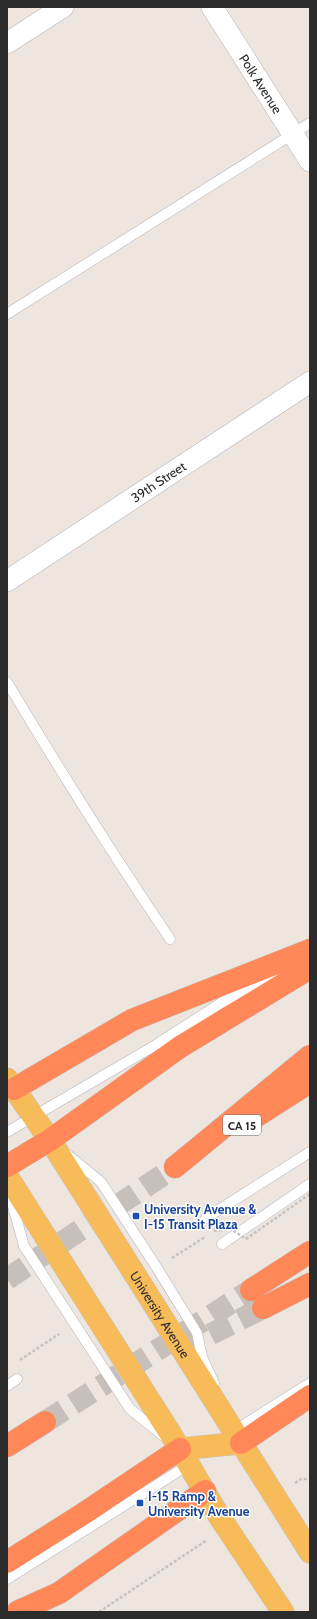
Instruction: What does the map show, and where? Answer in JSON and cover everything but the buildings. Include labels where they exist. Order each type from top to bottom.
[{"type":"highway","points":[[11,1084],[132,1020],[310,950]]},
{"type":"highway","points":[[7,1166],[50,1140],[180,1047],[310,968]]},
{"type":"highway","name":"CA 15","points":[[310,1056],[175,1167],[310,1082]]},
{"type":"highway","points":[[251,1290],[310,1252]]},
{"type":"highway","points":[[263,1308],[310,1284]]},
{"type":"highway","points":[[238,1437],[310,1396]]},
{"type":"highway","points":[[7,1446],[45,1422]]},
{"type":"highway","points":[[7,1562],[83,1514],[185,1456]]},
{"type":"highway","points":[[17,1612],[59,1593],[205,1491]]},
{"type":"main road","name":"University Avenue","points":[[11,1084],[50,1140],[310,1552]]},
{"type":"main road","points":[[7,1176],[185,1456],[219,1516],[283,1612]]},
{"type":"main road","points":[[185,1456],[238,1437]]},
{"type":"street","points":[[7,43],[63,7]]},
{"type":"street","name":"Polk Avenue","points":[[212,7],[301,129],[310,160]]},
{"type":"street","name":"39th Street","points":[[7,581],[310,382]]},
{"type":"lane","points":[[7,314],[301,129]]},
{"type":"lane","points":[[7,682],[110,850],[170,939]]},
{"type":"lane","points":[[7,1132],[154,1046],[221,1003],[310,955]]},
{"type":"lane","points":[[50,1140],[101,1182],[157,1268],[197,1333],[202,1357],[238,1437],[310,1383]]},
{"type":"lane","points":[[206,1218],[310,1152]]},
{"type":"lane","points":[[222,1244],[310,1184]]},
{"type":"lane","points":[[7,1186],[24,1246],[130,1409],[185,1456],[7,1579]]},
{"type":"lane","points":[[7,1386],[17,1379]]},
{"type":"path","points":[[157,1268],[214,1231],[231,1229],[246,1240],[310,1194]]},
{"type":"path","points":[[16,1363],[62,1332]]},
{"type":"path","points":[[296,1483],[302,1479],[310,1479]]},
{"type":"path","points":[[99,1612],[200,1545]]},
{"type":"tunnel","points":[[7,1279],[175,1167]]},
{"type":"tunnel","points":[[45,1422],[251,1290]]},
{"type":"tunnel","points":[[181,1349],[263,1308]]},
{"type":"place","name":"University Avenue & I-15 Transit Plaza","points":[[136,1216]]},
{"type":"place","name":"I-15 Ramp & University Avenue","points":[[140,1503]]}]
